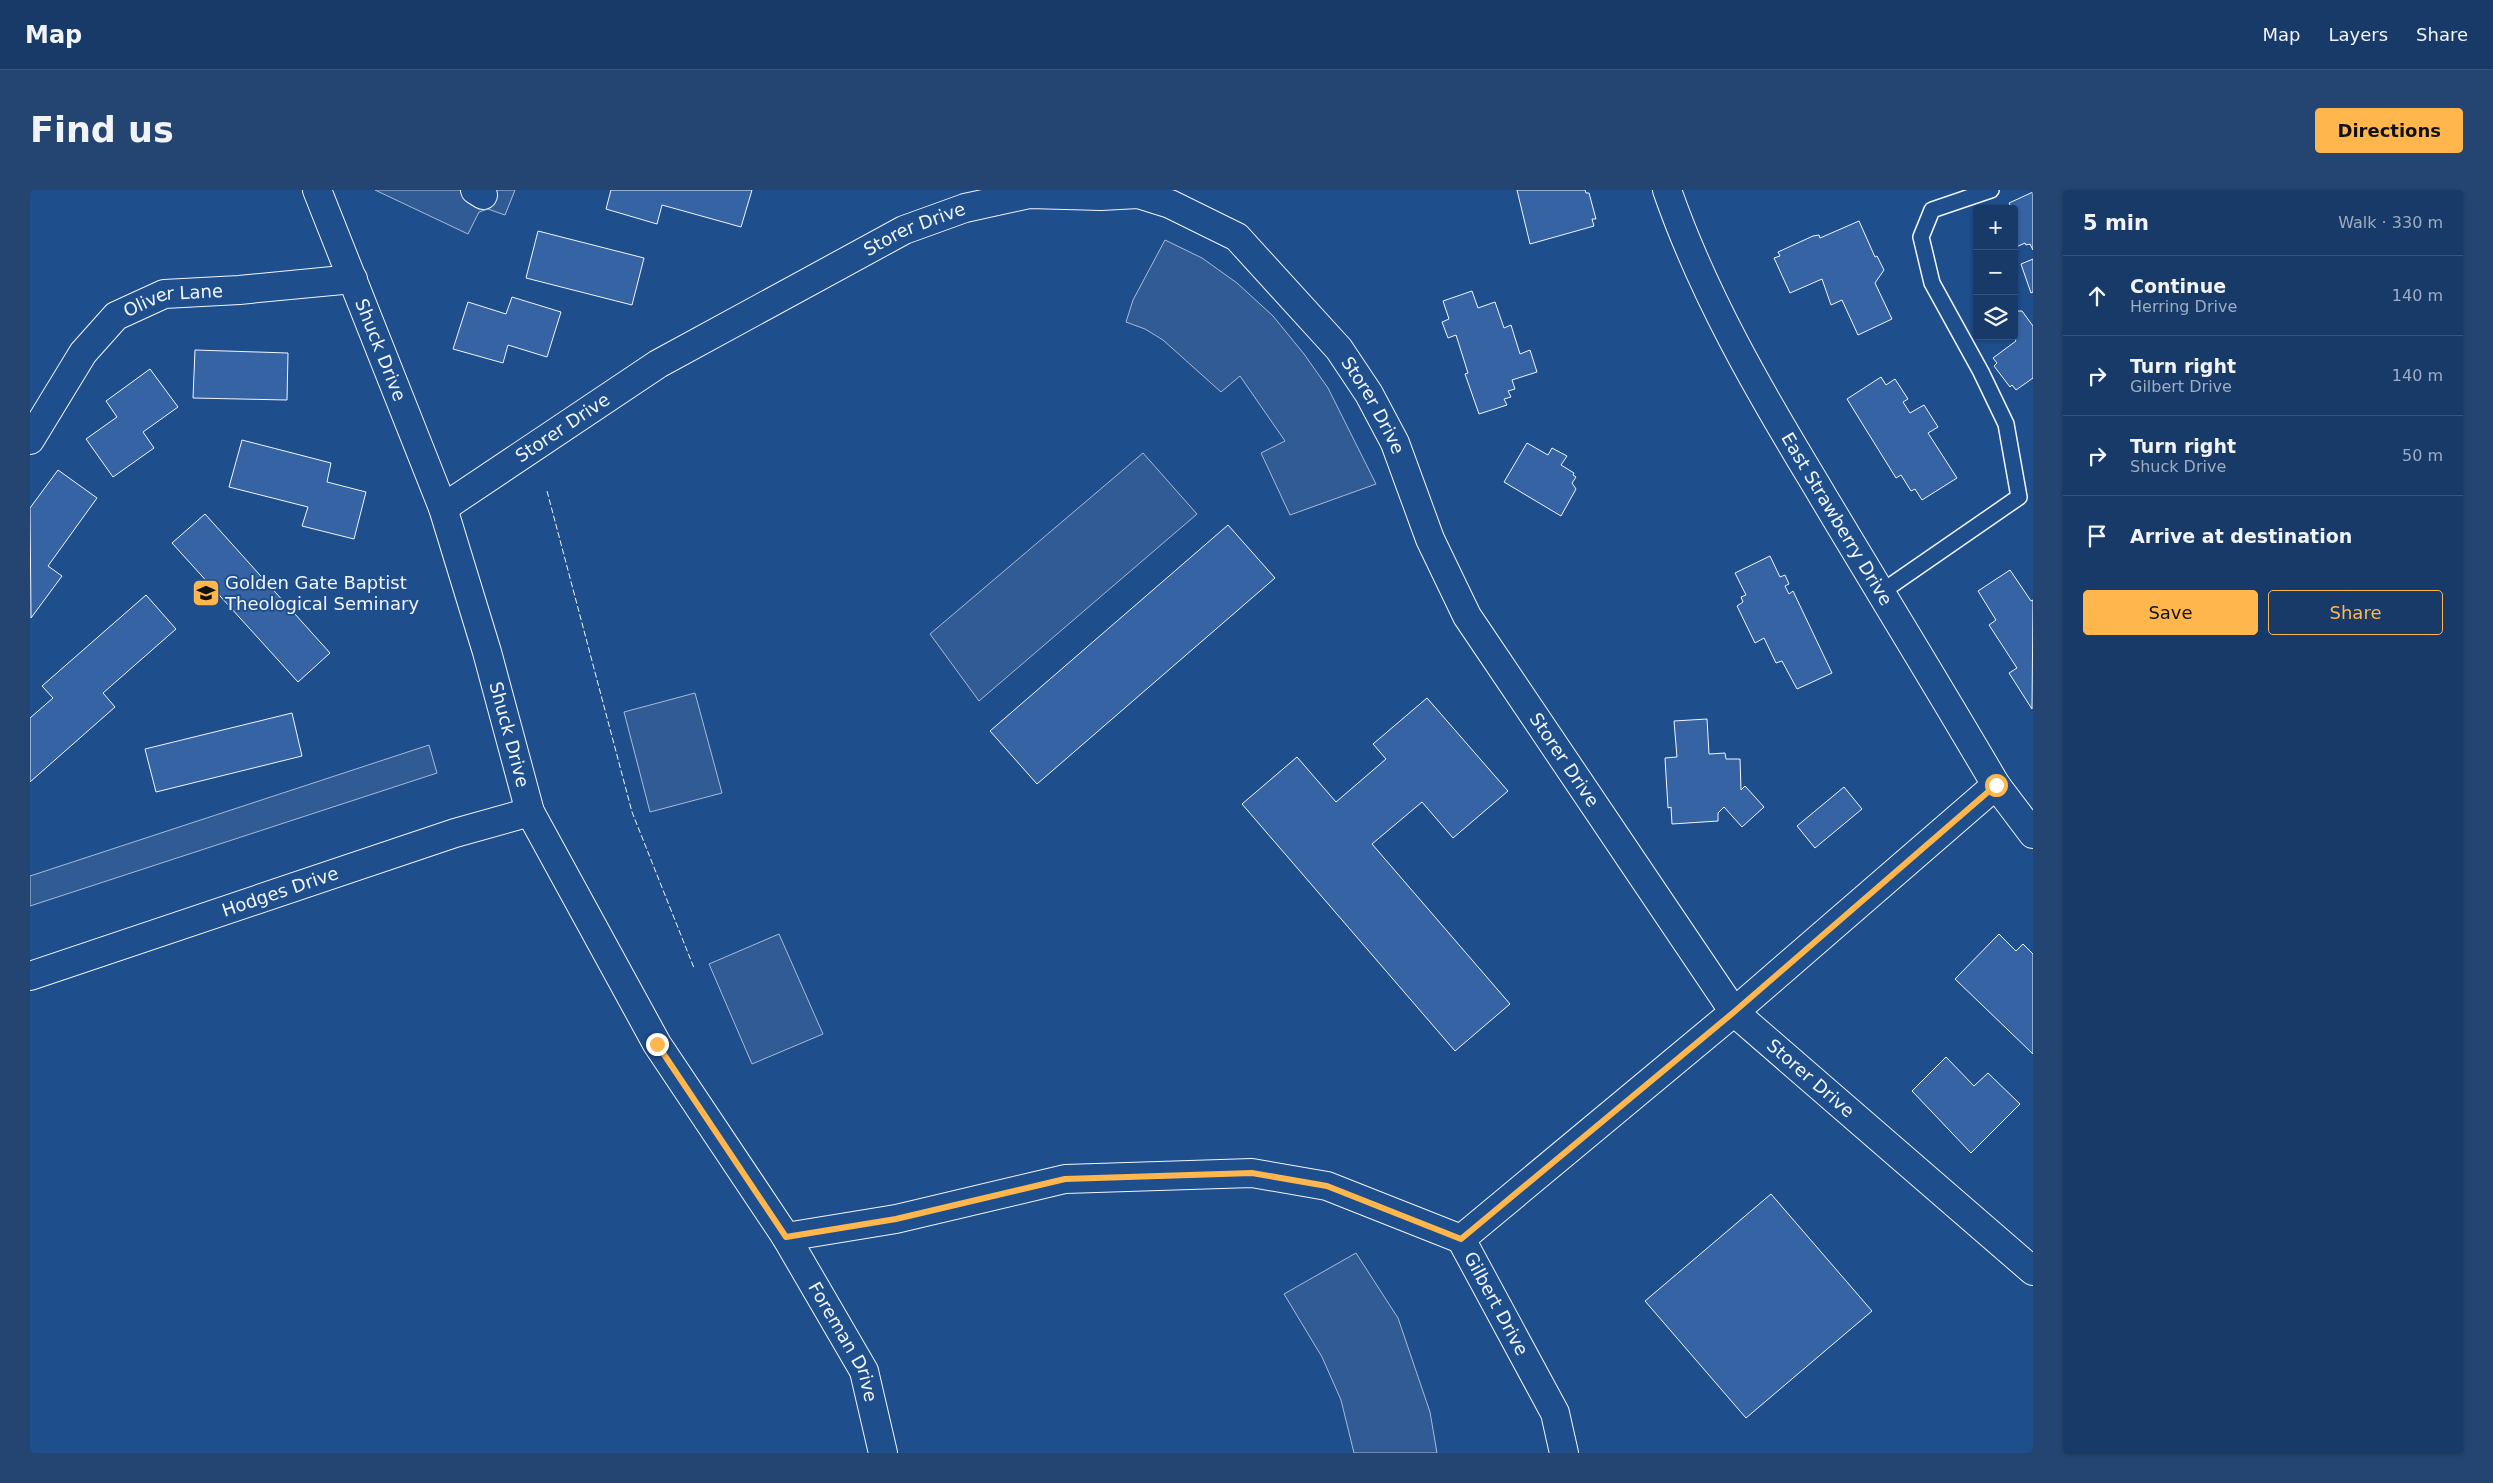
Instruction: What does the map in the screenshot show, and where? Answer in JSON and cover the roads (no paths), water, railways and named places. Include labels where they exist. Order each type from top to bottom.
[{"type":"street","name":"Shuck Drive","points":[[317,190],[442,508],[486,652],[530,812],[657,1044],[786,1237]]},
{"type":"street","name":"East Strawberry Drive","points":[[1667,190],[1683,236],[1741,355],[1996,785],[2033,834]]},
{"type":"street","name":"Storer Drive","points":[[442,508],[658,364],[904,230],[965,208],[1029,194],[1101,196],[1139,192],[1170,204],[1237,237],[1339,349],[1370,394],[1395,443],[1430,539],[1466,616],[1734,1012],[2033,1271]]},
{"type":"street","name":"Oliver Lane","points":[[30,440],[83,353],[116,316],[164,294],[238,290],[353,279]]},
{"type":"street","points":[[1461,1239],[1734,1012],[1996,785]]},
{"type":"street","name":"Hodges Drive","points":[[30,976],[455,833],[530,812]]},
{"type":"street","name":"Gilbert Drive","points":[[786,1237],[896,1219],[1065,1179],[1252,1173],[1327,1186],[1461,1239],[1554,1413],[1564,1453]]},
{"type":"street","name":"Foreman Drive","points":[[786,1237],[864,1371],[883,1453]]},
{"type":"lane","points":[[1880,592],[2019,497],[2006,424],[1981,372],[1932,283],[1921,237],[1932,210],[1991,190]]},
{"type":"place","name":"Golden Gate Baptist Theological Seminary","points":[[206,593]]}]
